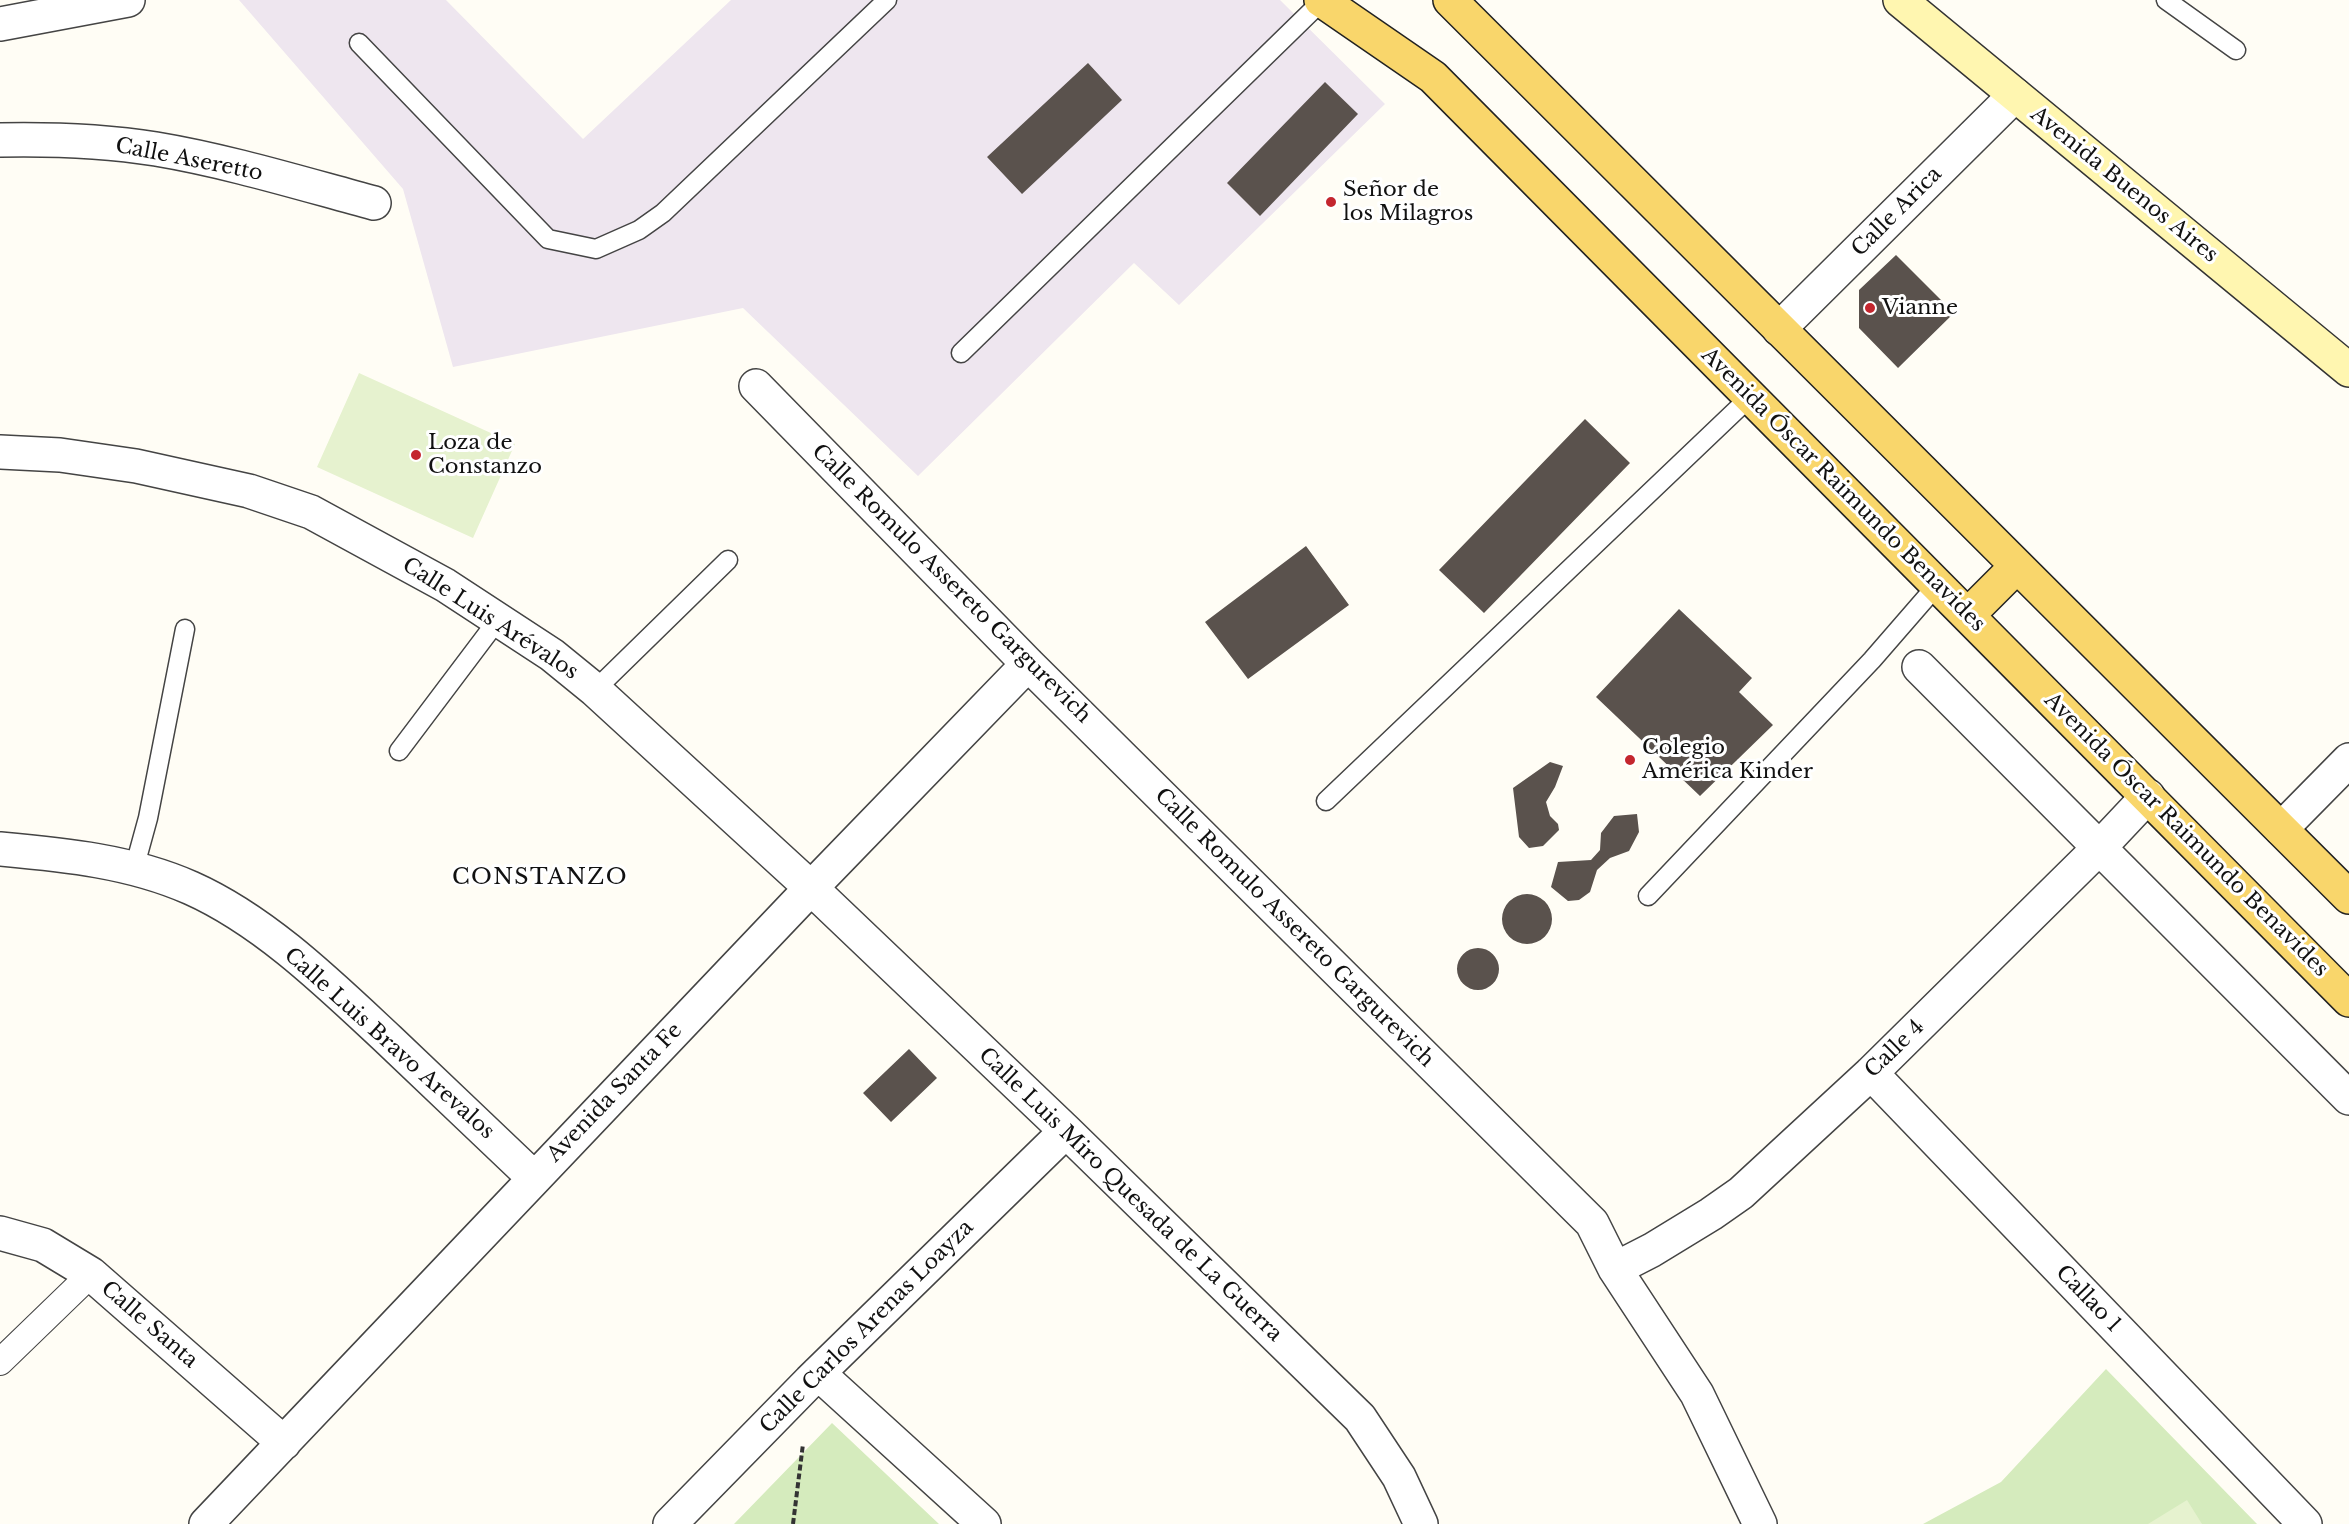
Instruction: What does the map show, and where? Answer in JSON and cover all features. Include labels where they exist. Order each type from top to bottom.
[{"type":"main road","name":"Avenida Óscar Raimundo Benavides","points":[[1321,0],[1433,77],[2349,1000]]},
{"type":"main road","points":[[1450,0],[2349,897]]},
{"type":"main road","name":"Avenida Buenos Aires","points":[[1900,0],[2349,370]]},
{"type":"main road","points":[[1968,615],[2017,566]]},
{"type":"street","points":[[0,24],[128,0]]},
{"type":"street","name":"Calle Arica","points":[[1779,329],[2015,95]]},
{"type":"street","name":"Calle Aseretto","points":[[0,140],[47,139],[155,149],[282,178],[374,203]]},
{"type":"street","name":"Calle Romulo Assereto Gargurevich","points":[[756,386],[1028,664],[1592,1223],[1615,1269],[1697,1394],[1760,1524]]},
{"type":"street","name":"Calle Luis Arévalos","points":[[0,452],[60,455],[136,465],[249,491],[311,512],[445,585],[552,655],[595,690],[811,888]]},
{"type":"street","name":"Avenida Santa Fe","points":[[206,1524],[811,888],[1028,664]]},
{"type":"street","points":[[1919,667],[2349,1098]]},
{"type":"street","points":[[2281,829],[2349,760]]},
{"type":"street","name":"Calle 4","points":[[1615,1269],[1652,1250],[1741,1193],[1871,1073],[2100,847],[2148,796]]},
{"type":"street","name":"Calle Luis Bravo Arevalos","points":[[0,849],[87,857],[134,869],[192,888],[235,913],[323,978],[534,1178]]},
{"type":"street","name":"Calle Luis Miro Quesada de La Guerra","points":[[811,888],[1066,1131],[1360,1418],[1399,1477],[1421,1524]]},
{"type":"street","name":"Callao 1","points":[[1871,1073],[2306,1524]]},
{"type":"street","name":"Calle Carlos Arenas Loayza","points":[[670,1524],[818,1373],[1066,1131]]},
{"type":"street","name":"Calle Santa","points":[[0,1233],[43,1245],[91,1274],[284,1443]]},
{"type":"street","points":[[0,1362],[91,1274]]},
{"type":"street","points":[[818,1373],[984,1524]]},
{"type":"lane","points":[[359,44],[548,239],[596,249],[639,230],[663,213],[887,0]]},
{"type":"lane","points":[[961,353],[1321,0]]},
{"type":"lane","points":[[2166,0],[2236,50]]},
{"type":"lane","points":[[1326,801],[1750,397]]},
{"type":"lane","points":[[595,690],[728,560]]},
{"type":"lane","points":[[1648,896],[1872,660],[1938,584]]},
{"type":"lane","points":[[399,751],[497,621]]},
{"type":"lane","points":[[134,869],[148,818],[185,629]]},
{"type":"path","points":[[794,1524],[803,1441]]},
{"type":"shaded area","points":[[239,0],[446,0],[583,139],[731,0],[1280,0],[1385,104],[1179,305],[1134,263],[918,476],[743,308],[453,367],[403,189]]},
{"type":"green space","name":"Loza de Constanzo","points":[[359,373],[515,444],[473,538],[317,467]]},
{"type":"green space","points":[[2106,1369],[2257,1524],[1923,1524],[2001,1482]]},
{"type":"green space","points":[[832,1423],[939,1524],[734,1524]]},
{"type":"green space","points":[[2187,1500],[2202,1524],[2148,1524]]},
{"type":"building","points":[[1088,63],[1122,100],[1022,194],[987,157]]},
{"type":"building","points":[[1325,82],[1358,114],[1260,216],[1227,183]]},
{"type":"building","points":[[1896,255],[1954,313],[1898,368],[1859,328],[1859,290]]},
{"type":"building","points":[[1585,419],[1630,463],[1484,613],[1439,570]]},
{"type":"building","points":[[1306,546],[1349,605],[1248,679],[1205,622]]},
{"type":"building","points":[[1679,609],[1752,678],[1739,692],[1773,725],[1700,796],[1596,697]]},
{"type":"building","points":[[1550,762],[1563,766],[1546,802],[1550,816],[1558,824],[1559,830],[1543,846],[1529,848],[1519,837],[1513,788]]},
{"type":"building","points":[[1637,814],[1639,832],[1629,851],[1610,858],[1597,870],[1590,892],[1579,900],[1568,901],[1551,887],[1558,862],[1591,860],[1600,850],[1601,833],[1614,816]]},
{"type":"building","points":[[1527,894],[1541,898],[1548,905],[1552,919],[1548,933],[1541,940],[1527,944],[1513,940],[1506,933],[1502,919],[1506,905],[1513,898]]},
{"type":"building","points":[[1478,948],[1493,954],[1499,969],[1493,984],[1478,990],[1463,984],[1457,969],[1463,954]]},
{"type":"building","points":[[909,1049],[937,1078],[891,1122],[863,1093]]},
{"type":"place","name":"Señor de los Milagros","points":[[1331,202]]},
{"type":"place","name":"Vianne","points":[[1870,308]]},
{"type":"place","name":"Loza de Constanzo","points":[[416,455]]},
{"type":"place","name":"Colegio América Kinder","points":[[1630,760]]},
{"type":"district","name":"CONSTANZO","points":[[540,878]]}]
